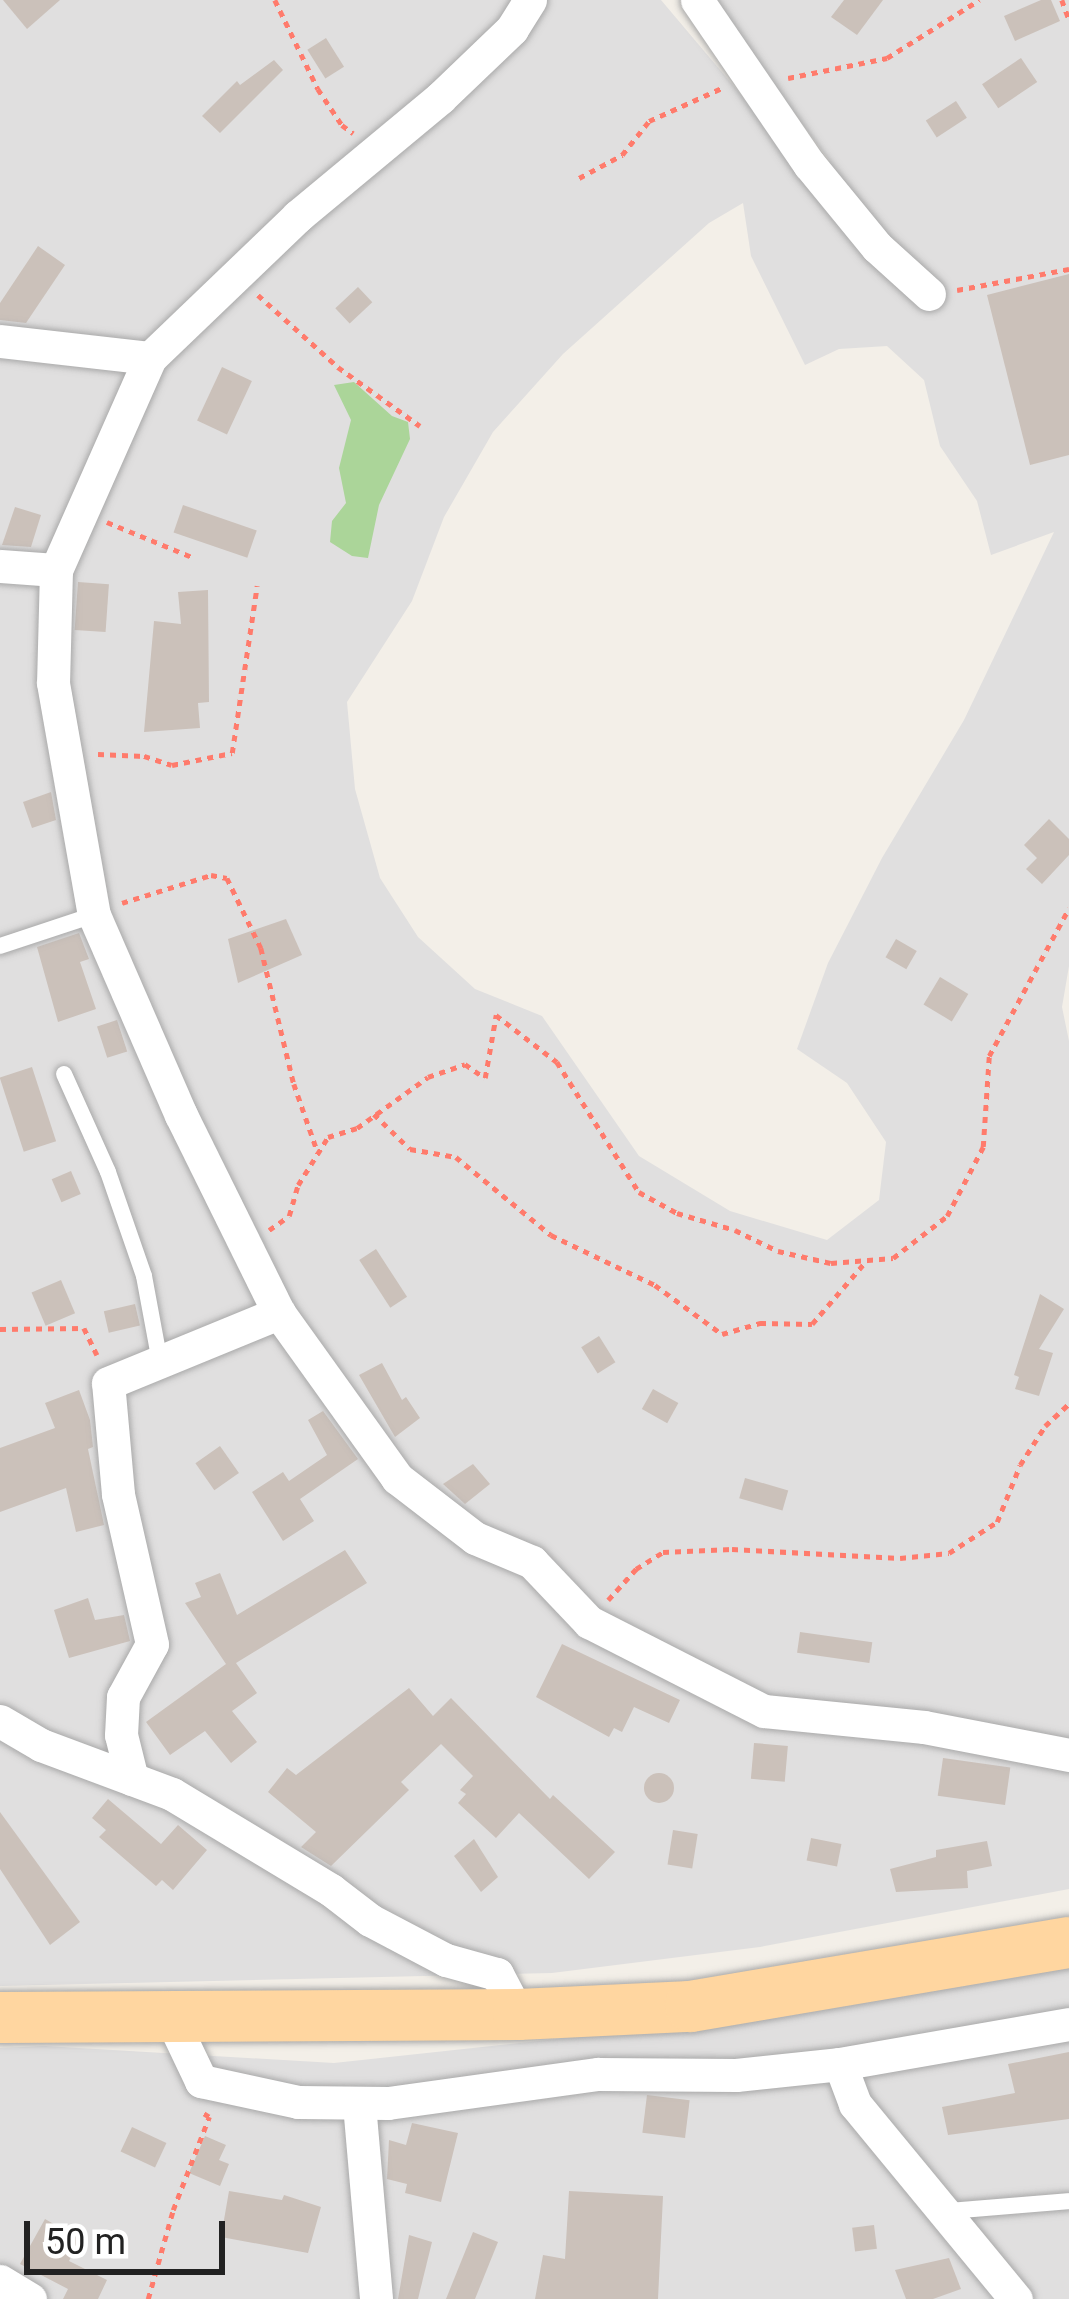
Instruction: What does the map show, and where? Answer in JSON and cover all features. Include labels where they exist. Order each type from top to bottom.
[{"type":"main road","points":[[0,2018],[518,2014],[690,2006],[1069,1942]]},
{"type":"street","points":[[530,0],[512,29],[150,358],[56,570],[53,683],[94,912],[279,1313],[397,1478],[476,1538],[532,1562],[589,1622],[764,1711],[924,1726],[1069,1755]]},
{"type":"street","points":[[697,0],[809,164],[877,247],[929,294]]},
{"type":"street","points":[[0,341],[150,358]]},
{"type":"street","points":[[0,566],[56,570]]},
{"type":"street","points":[[132,1779],[121,1735],[123,1697],[152,1644],[118,1494],[108,1382],[279,1313]]},
{"type":"street","points":[[0,1721],[41,1745],[172,1794],[331,1890],[370,1920],[446,1960],[497,1974],[518,2014]]},
{"type":"street","points":[[172,2018],[200,2096],[359,2104],[598,2074],[736,2074],[840,2064],[1069,2024]]},
{"type":"street","points":[[840,2064],[856,2104],[1016,2299]]},
{"type":"street","points":[[359,2104],[376,2299]]},
{"type":"street","points":[[0,2281],[29,2299]]},
{"type":"lane","points":[[0,946],[94,912]]},
{"type":"lane","points":[[64,1074],[108,1172],[144,1276],[159,1358]]},
{"type":"lane","points":[[948,2211],[1069,2201]]},
{"type":"path","points":[[275,0],[342,125],[377,150]]},
{"type":"path","points":[[1062,0],[1069,19]]},
{"type":"path","points":[[929,294],[1069,269]]},
{"type":"path","points":[[238,274],[338,368],[420,426]]},
{"type":"path","points":[[79,513],[192,557]]},
{"type":"path","points":[[64,753],[144,756],[172,765],[232,753],[257,586]]},
{"type":"path","points":[[94,912],[211,875],[227,878],[262,948],[294,1084],[318,1153]]},
{"type":"path","points":[[245,1247],[290,1216],[298,1185],[328,1137],[357,1128],[428,1077],[464,1064],[485,1078],[496,1015],[557,1062],[639,1192],[676,1214],[735,1229],[778,1251],[831,1263],[893,1258],[947,1216],[983,1147],[989,1056],[1069,908]]},
{"type":"path","points":[[374,1114],[410,1149],[456,1157],[551,1235],[655,1286],[722,1334],[760,1323],[812,1324],[867,1260]]},
{"type":"path","points":[[0,1329],[84,1328],[108,1382]]},
{"type":"path","points":[[589,1622],[636,1569],[663,1552],[732,1549],[883,1558],[949,1553],[997,1522],[1020,1465],[1045,1426],[1069,1404]]},
{"type":"path","points":[[148,2299],[173,2210],[209,2117],[200,2096]]},
{"type":"shaded area","points":[[0,0],[661,0],[769,128],[797,174],[830,161],[710,0],[1069,0],[1069,966],[1062,1007],[1069,1041],[1069,1889],[760,1947],[552,1973],[0,1986]],"holes":[[[743,203],[751,256],[805,365],[839,349],[887,346],[924,380],[940,446],[977,501],[991,555],[1054,532],[964,720],[882,858],[828,963],[797,1049],[847,1083],[886,1142],[879,1200],[827,1240],[730,1211],[639,1156],[542,1016],[475,989],[418,937],[380,878],[355,789],[347,702],[412,601],[444,517],[493,432],[563,354],[709,223]]]},
{"type":"shaded area","points":[[1069,1968],[1069,2299],[0,2299],[0,2048],[45,2046],[334,2063],[789,2014]]},
{"type":"green space","points":[[354,382],[392,416],[408,422],[410,439],[379,505],[368,558],[352,556],[330,542],[332,521],[346,503],[339,468],[351,420],[334,385]]},
{"type":"building","points":[[3,0],[60,0],[27,29]]},
{"type":"building","points":[[844,0],[883,0],[857,35],[831,17]]},
{"type":"building","points":[[1051,0],[1060,21],[1015,41],[1004,16]]},
{"type":"building","points":[[326,38],[344,67],[325,78],[307,50]]},
{"type":"building","points":[[1021,58],[1037,82],[998,108],[982,84]]},
{"type":"building","points":[[274,60],[283,70],[220,133],[202,116],[237,81],[240,85]]},
{"type":"building","points":[[956,101],[967,118],[937,137],[926,121]]},
{"type":"building","points":[[38,246],[65,265],[26,323],[0,320],[0,303]]},
{"type":"building","points":[[1069,274],[1069,455],[1030,465],[987,295]]},
{"type":"building","points":[[358,287],[372,302],[350,324],[335,308]]},
{"type":"building","points":[[222,367],[252,381],[227,434],[197,420]]},
{"type":"building","points":[[183,505],[257,530],[247,558],[174,532]]},
{"type":"building","points":[[15,507],[41,515],[31,547],[2,545]]},
{"type":"building","points":[[78,582],[109,584],[106,632],[75,630]]},
{"type":"building","points":[[208,590],[209,702],[198,703],[200,728],[144,732],[154,621],[181,624],[178,592]]},
{"type":"building","points":[[51,792],[56,820],[32,828],[23,802]]},
{"type":"building","points":[[1049,819],[1069,839],[1069,855],[1042,884],[1026,869],[1037,858],[1024,845]]},
{"type":"building","points":[[286,919],[302,955],[238,983],[228,939]]},
{"type":"building","points":[[79,933],[89,959],[80,962],[96,1009],[58,1022],[37,947]]},
{"type":"building","points":[[896,939],[917,951],[906,969],[886,957]]},
{"type":"building","points":[[940,977],[968,994],[952,1021],[924,1004]]},
{"type":"building","points":[[117,1020],[127,1051],[107,1058],[97,1026]]},
{"type":"building","points":[[32,1067],[56,1141],[24,1152],[0,1077]]},
{"type":"building","points":[[71,1171],[81,1194],[61,1202],[52,1179]]},
{"type":"building","points":[[376,1249],[407,1297],[390,1308],[359,1260]]},
{"type":"building","points":[[61,1280],[75,1313],[46,1326],[32,1293]]},
{"type":"building","points":[[1040,1294],[1064,1309],[1039,1349],[1053,1353],[1039,1396],[1015,1389],[1019,1377],[1014,1375]]},
{"type":"building","points":[[135,1304],[140,1325],[109,1333],[104,1311]]},
{"type":"building","points":[[599,1336],[615,1362],[598,1373],[581,1347]]},
{"type":"building","points":[[382,1363],[402,1400],[406,1397],[420,1418],[395,1437],[359,1375]]},
{"type":"building","points":[[653,1389],[678,1403],[667,1423],[642,1409]]},
{"type":"building","points":[[79,1390],[90,1420],[93,1447],[88,1449],[104,1525],[76,1532],[66,1488],[0,1512],[0,1448],[55,1428],[45,1403]]},
{"type":"building","points":[[323,1411],[358,1459],[300,1499],[314,1521],[283,1541],[252,1492],[283,1472],[289,1481],[327,1455],[308,1420]]},
{"type":"building","points":[[220,1446],[239,1473],[214,1490],[195,1463]]},
{"type":"building","points":[[473,1464],[490,1484],[465,1504],[443,1484]]},
{"type":"building","points":[[745,1478],[788,1490],[782,1511],[739,1498]]},
{"type":"building","points":[[345,1550],[367,1583],[236,1663],[257,1693],[232,1711],[257,1742],[231,1763],[205,1731],[170,1755],[146,1722],[226,1664],[185,1603],[201,1597],[195,1583],[220,1573],[237,1615]]},
{"type":"building","points":[[88,1598],[95,1620],[124,1615],[130,1641],[69,1658],[54,1610]]},
{"type":"building","points":[[800,1632],[872,1642],[869,1663],[797,1653]]},
{"type":"building","points":[[562,1644],[680,1700],[669,1723],[634,1707],[622,1732],[614,1728],[609,1737],[536,1697]]},
{"type":"building","points":[[409,1688],[433,1716],[451,1698],[550,1799],[553,1795],[615,1852],[589,1879],[519,1813],[496,1838],[458,1803],[466,1794],[460,1790],[473,1776],[441,1744],[401,1782],[409,1790],[331,1866],[301,1847],[316,1832],[268,1792],[287,1768],[296,1775]]},
{"type":"building","points":[[754,1743],[788,1746],[785,1782],[751,1779]]},
{"type":"building","points":[[943,1758],[1010,1767],[1005,1805],[938,1796]]},
{"type":"building","points":[[659,1773],[670,1777],[674,1788],[670,1799],[659,1803],[648,1799],[644,1788],[648,1777]]},
{"type":"building","points":[[108,1799],[161,1844],[178,1825],[207,1850],[173,1890],[162,1880],[156,1886],[99,1837],[106,1830],[92,1818]]},
{"type":"building","points":[[0,1812],[80,1922],[50,1945],[0,1869]]},
{"type":"building","points":[[673,1830],[698,1834],[692,1868],[668,1865]]},
{"type":"building","points":[[811,1838],[841,1844],[837,1866],[807,1861]]},
{"type":"building","points":[[474,1839],[498,1877],[481,1892],[454,1856]]},
{"type":"building","points":[[987,1841],[992,1866],[967,1871],[968,1888],[896,1892],[890,1869],[936,1857],[936,1850]]},
{"type":"building","points":[[1069,2052],[1069,2119],[948,2135],[942,2107],[1015,2093],[1008,2064]]},
{"type":"building","points":[[647,2095],[690,2100],[685,2138],[642,2133]]},
{"type":"building","points":[[412,2123],[458,2133],[441,2202],[405,2193],[407,2184],[387,2179],[389,2140],[406,2145]]},
{"type":"building","points":[[132,2127],[166,2143],[155,2168],[121,2151]]},
{"type":"building","points":[[205,2136],[226,2145],[219,2160],[229,2164],[220,2186],[189,2173]]},
{"type":"building","points":[[229,2191],[282,2200],[284,2195],[321,2207],[308,2253],[221,2237]]},
{"type":"building","points":[[569,2191],[663,2196],[658,2299],[535,2299],[543,2255],[565,2259]]},
{"type":"building","points":[[45,2219],[80,2239],[69,2261],[107,2280],[98,2299],[63,2299],[68,2289],[20,2264]]},
{"type":"building","points":[[874,2225],[877,2249],[855,2252],[852,2228]]},
{"type":"building","points":[[473,2232],[498,2242],[475,2299],[446,2299]]},
{"type":"building","points":[[409,2235],[432,2242],[418,2299],[398,2299]]},
{"type":"building","points":[[949,2258],[961,2289],[933,2299],[906,2299],[895,2270]]}]
